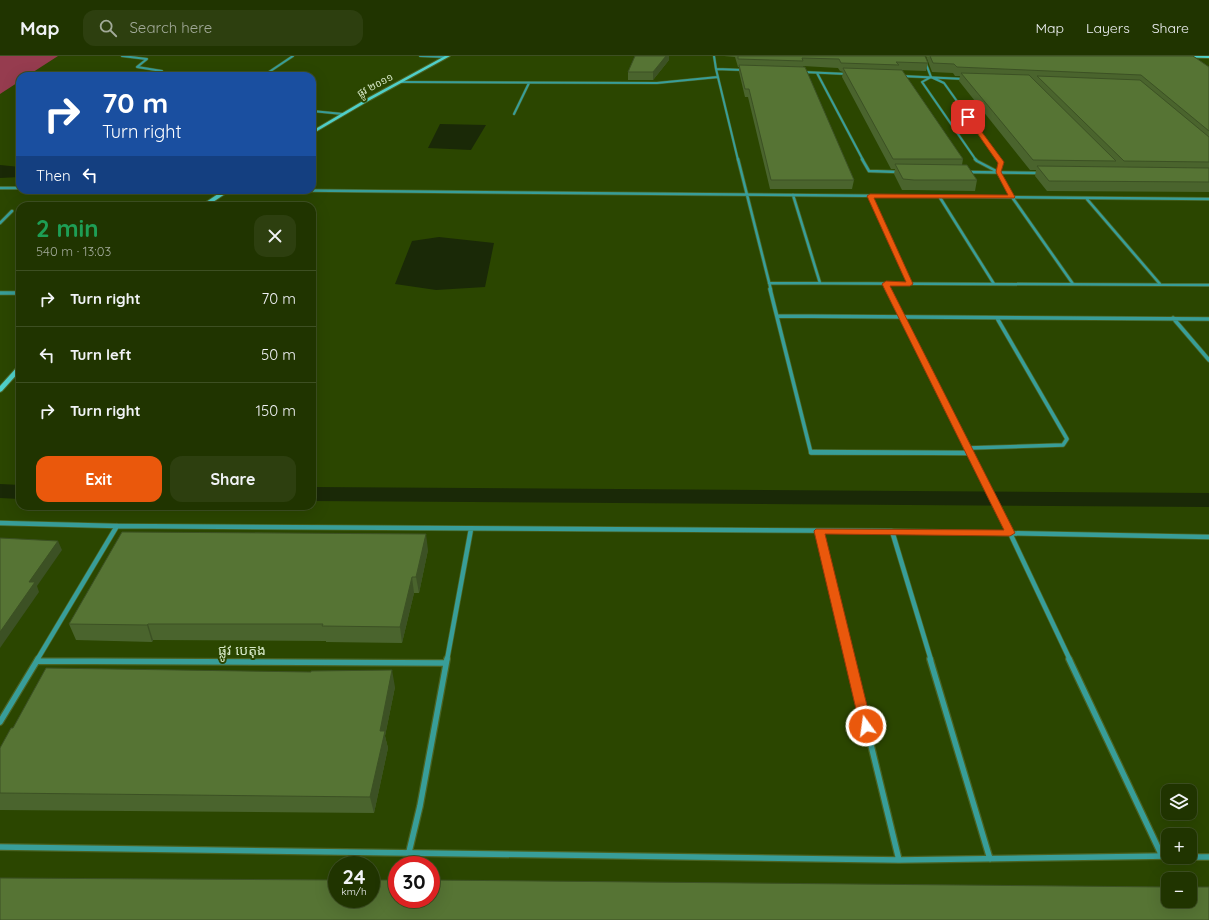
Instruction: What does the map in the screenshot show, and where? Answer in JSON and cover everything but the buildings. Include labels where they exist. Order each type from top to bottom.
[{"type":"main road","points":[[1172,56],[1209,57]]},
{"type":"main road","name":"ផ្លូវ ២០១១","points":[[316,131],[446,57]]},
{"type":"main road","points":[[209,202],[222,194]]},
{"type":"main road","points":[[0,390],[16,372]]},
{"type":"street","points":[[122,56],[147,59],[137,67],[162,71]]},
{"type":"street","points":[[269,72],[293,56]]},
{"type":"street","points":[[420,56],[446,57]]},
{"type":"street","points":[[714,56],[811,453],[970,453]]},
{"type":"street","points":[[923,56],[931,77],[944,83],[1001,162],[998,172]]},
{"type":"street","points":[[716,69],[748,70]]},
{"type":"street","points":[[802,72],[848,74]]},
{"type":"street","points":[[818,73],[869,171],[907,172]]},
{"type":"street","points":[[893,76],[969,79]]},
{"type":"street","points":[[402,82],[657,83],[718,77]]},
{"type":"street","points":[[931,77],[922,82],[976,161],[998,172],[1012,197],[1073,284]]},
{"type":"street","points":[[514,114],[530,83]]},
{"type":"street","points":[[316,111],[343,114]]},
{"type":"street","points":[[960,172],[1044,173]]},
{"type":"street","points":[[0,188],[16,188]]},
{"type":"street","points":[[316,191],[1209,199]]},
{"type":"street","points":[[793,195],[820,283]]},
{"type":"street","points":[[870,196],[910,284]]},
{"type":"street","points":[[939,196],[994,284]]},
{"type":"street","points":[[1086,198],[1160,284]]},
{"type":"street","points":[[0,223],[12,211]]},
{"type":"street","points":[[769,283],[1209,285]]},
{"type":"street","points":[[886,284],[982,475],[1161,848]]},
{"type":"street","points":[[0,293],[16,293]]},
{"type":"street","points":[[777,316],[1209,319]]},
{"type":"street","points":[[968,448],[1063,445],[1067,439],[997,318]]},
{"type":"street","points":[[1173,318],[1209,360]]},
{"type":"street","points":[[0,523],[117,526],[892,531],[1209,537]]},
{"type":"street","points":[[0,722],[117,526]]},
{"type":"street","points":[[409,852],[420,806],[471,528]]},
{"type":"street","points":[[819,531],[899,860]]},
{"type":"street","points":[[892,531],[990,859]]},
{"type":"street","name":"ផ្លូវ បេតុង","points":[[37,661],[446,663]]},
{"type":"street","points":[[0,847],[899,860],[1161,856]]},
{"type":"street","points":[[1197,856],[1209,857]]},
{"type":"shaded area","points":[[0,56],[58,56],[33,72],[16,72],[16,84],[0,94]]},
{"type":"shaded area","points":[[440,124],[486,125],[471,150],[428,148]]},
{"type":"shaded area","points":[[0,165],[16,167],[16,177],[0,178]]},
{"type":"shaded area","points":[[439,237],[494,243],[485,287],[436,290],[395,284],[412,241]]},
{"type":"waterway","points":[[0,491],[16,492]]},
{"type":"waterway","points":[[316,494],[1209,500]]},
{"type":"route","points":[[866,726],[819,531],[1010,533],[886,284],[910,284],[870,196],[1012,197],[998,172],[1001,162],[968,117]]}]
